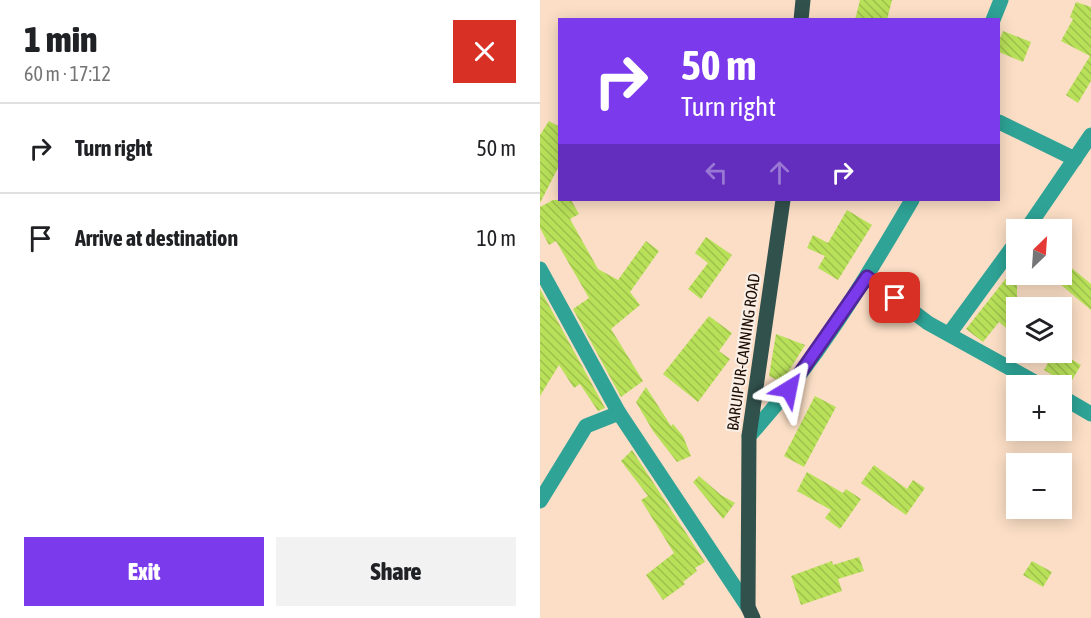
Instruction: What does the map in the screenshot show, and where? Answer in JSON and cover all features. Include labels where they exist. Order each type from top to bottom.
[{"type":"main road","points":[[801,18],[802,0]]},
{"type":"main road","name":"BARUIPUR-CANNING ROAD","points":[[751,612],[749,436],[783,201]]},
{"type":"street","points":[[994,18],[1001,0]]},
{"type":"street","points":[[1000,122],[1075,159]]},
{"type":"street","points":[[1034,219],[1091,135]]},
{"type":"street","points":[[749,436],[777,405],[867,277],[911,201]]},
{"type":"street","points":[[948,334],[1006,256]]},
{"type":"street","points":[[540,269],[620,412],[751,612]]},
{"type":"street","points":[[867,277],[908,309],[1022,375]]},
{"type":"street","points":[[1072,403],[1091,414]]},
{"type":"street","points":[[540,501],[586,426],[620,412]]},
{"type":"building","points":[[860,0],[892,0],[888,18],[856,18]]},
{"type":"building","points":[[1076,2],[1091,7],[1091,81],[1078,103],[1066,95],[1090,56],[1061,41],[1073,19],[1070,17]]},
{"type":"building","points":[[1003,31],[1031,42],[1023,62],[1000,52],[1000,38]]},
{"type":"building","points":[[549,121],[558,126],[558,168],[540,203],[540,135]]},
{"type":"building","points":[[553,200],[572,201],[579,214],[570,219],[598,269],[618,280],[646,241],[659,251],[630,292],[640,305],[611,329],[643,381],[621,397],[573,309],[589,298],[556,241],[549,245],[540,228],[540,207]]},
{"type":"building","points":[[847,210],[872,225],[838,280],[818,268],[825,256],[807,248],[813,235],[828,243]]},
{"type":"building","points":[[706,237],[732,255],[701,299],[688,289],[708,263],[695,253]]},
{"type":"building","points":[[1072,268],[1091,284],[1091,310],[1061,285],[1072,285]]},
{"type":"building","points":[[1006,278],[1006,285],[1017,285],[1017,297],[1006,297],[1006,328],[999,322],[983,342],[966,329]]},
{"type":"building","points":[[540,289],[605,408],[598,411],[580,384],[574,388],[559,365],[540,396]]},
{"type":"building","points":[[709,316],[732,333],[719,351],[730,359],[698,402],[663,374]]},
{"type":"building","points":[[776,334],[805,345],[782,382],[769,376]]},
{"type":"building","points":[[1072,359],[1081,365],[1072,380],[1072,375],[1052,375],[1044,370],[1048,363],[1072,363]]},
{"type":"building","points":[[646,387],[671,426],[673,424],[683,436],[691,456],[677,462],[653,431],[636,402]]},
{"type":"building","points":[[815,396],[836,407],[804,467],[784,456]]},
{"type":"building","points":[[632,450],[705,562],[695,568],[697,571],[683,582],[685,584],[663,600],[646,575],[674,553],[641,500],[648,496],[621,461]]},
{"type":"building","points":[[874,465],[907,489],[913,480],[925,488],[906,515],[861,483]]},
{"type":"building","points":[[807,472],[843,493],[846,489],[861,499],[840,529],[825,518],[831,510],[797,491]]},
{"type":"building","points":[[699,476],[721,495],[735,503],[723,519],[693,482]]},
{"type":"building","points":[[859,557],[864,571],[838,579],[842,591],[801,605],[791,576],[832,561],[833,565]]},
{"type":"building","points":[[1032,561],[1052,572],[1043,587],[1023,575]]},
{"type":"route","points":[[789,389],[867,277],[895,298]]}]
